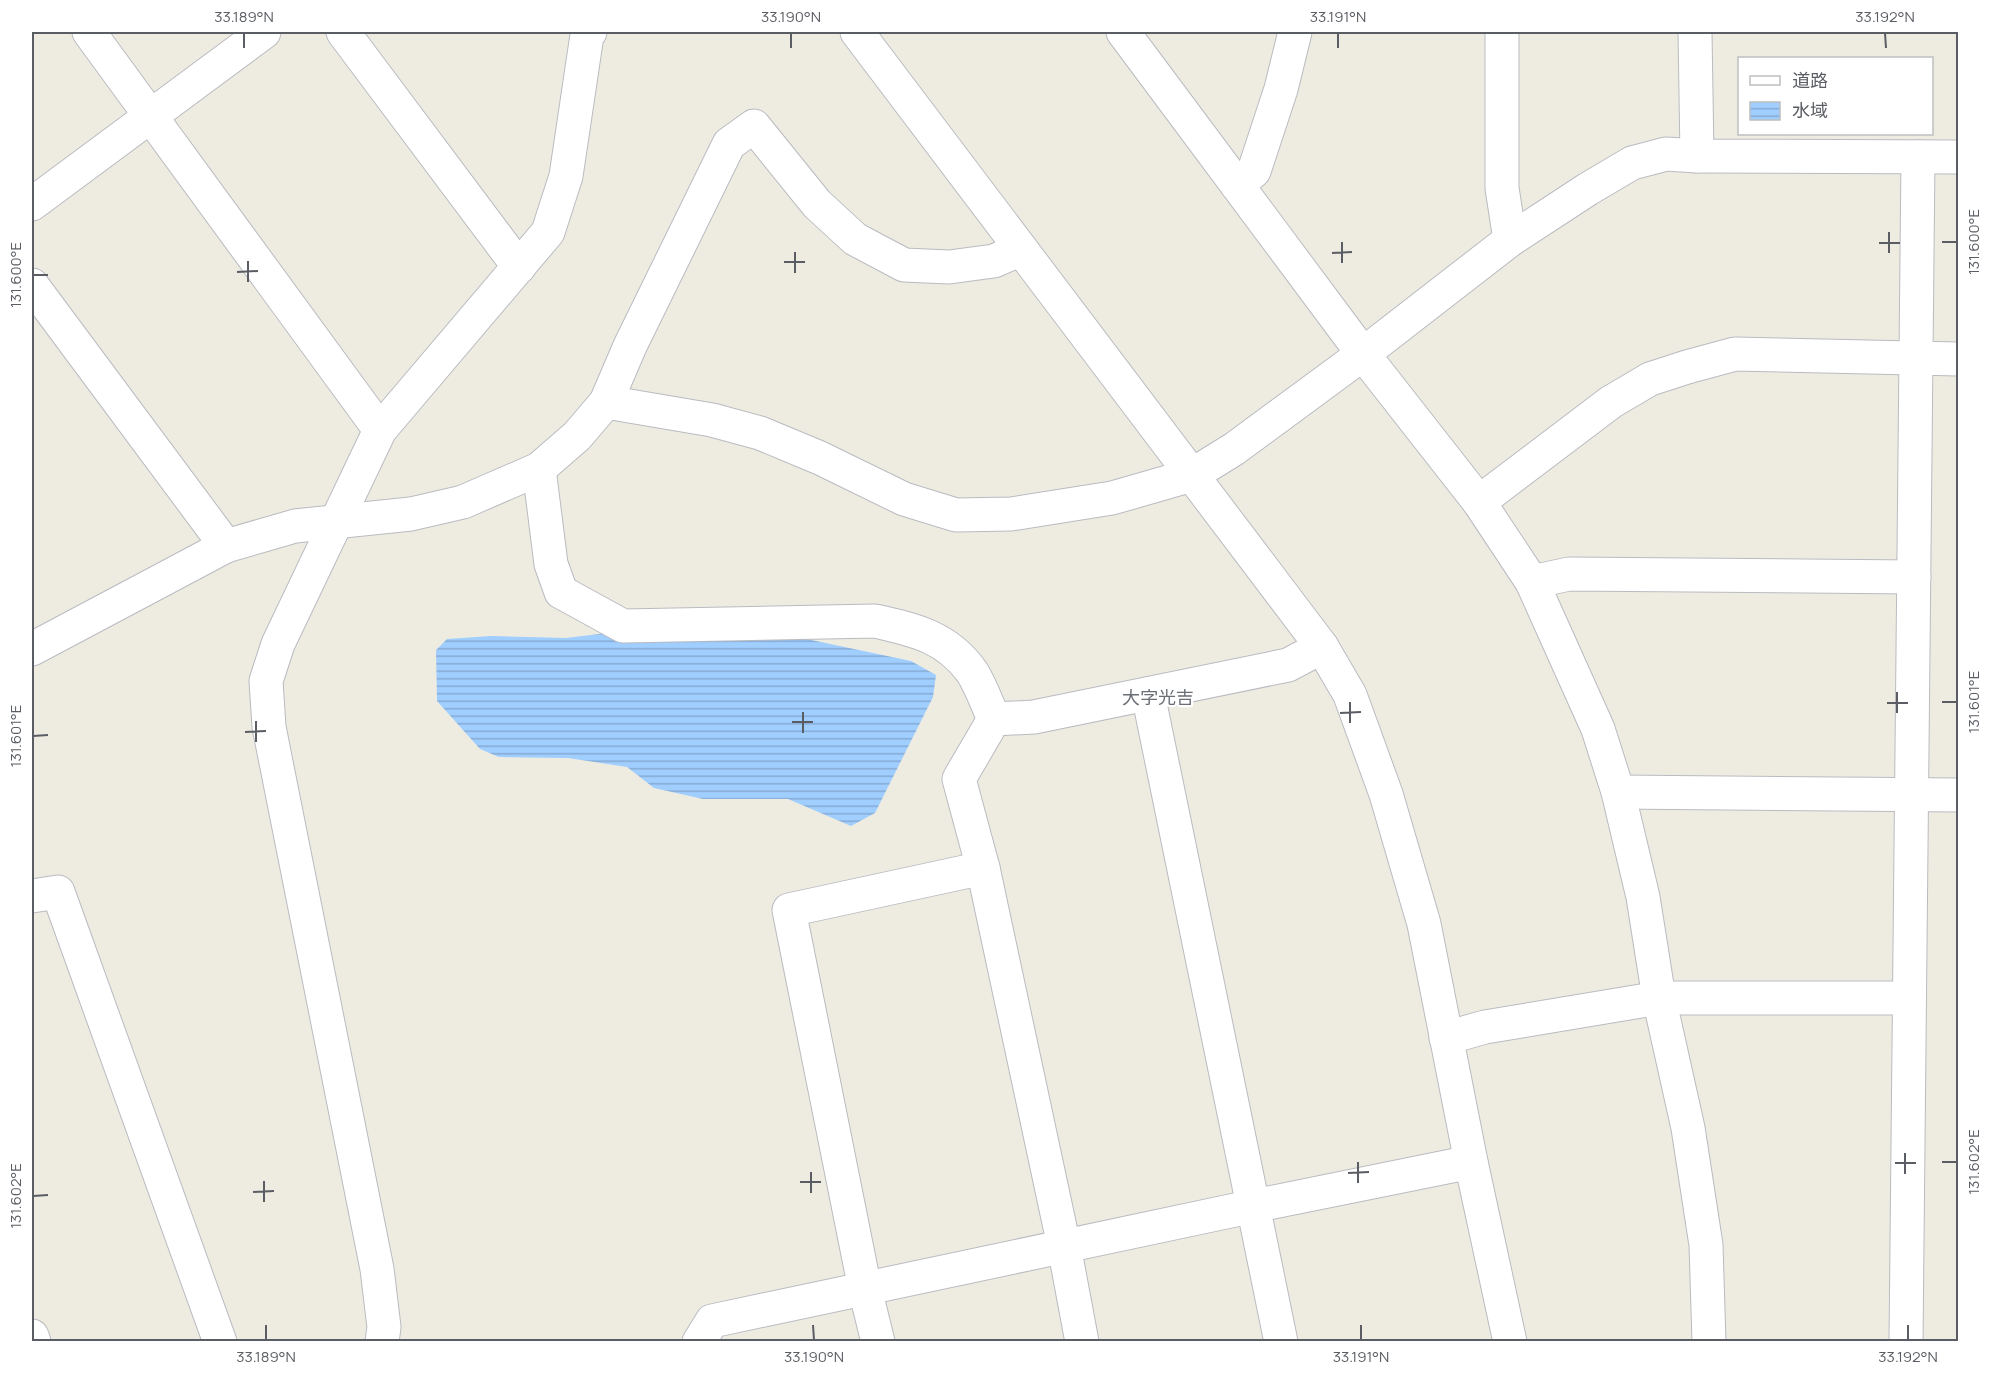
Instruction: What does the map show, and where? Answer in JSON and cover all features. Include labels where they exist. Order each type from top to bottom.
[{"type":"street","points":[[88,32],[380,430]]},
{"type":"street","points":[[32,204],[264,32]]},
{"type":"street","points":[[343,32],[519,267]]},
{"type":"street","points":[[857,32],[1322,647],[1350,695],[1386,794],[1424,924],[1471,1162],[1510,1341]]},
{"type":"street","points":[[1123,32],[1363,354],[1479,502],[1532,582],[1598,729],[1618,792],[1643,897],[1659,998],[1688,1128],[1706,1245],[1709,1341]]},
{"type":"street","points":[[1237,185],[1254,171],[1281,89],[1295,32]]},
{"type":"street","points":[[1502,32],[1502,188],[1510,240]]},
{"type":"street","points":[[1695,32],[1697,156]]},
{"type":"street","points":[[382,1341],[384,1327],[377,1269],[269,727],[266,681],[278,644],[380,430],[548,232],[566,176],[587,33]]},
{"type":"street","points":[[37,638],[226,546],[295,526],[411,514],[463,502],[539,470],[577,436],[606,402],[630,346],[729,144],[754,126],[817,204],[855,239],[904,265],[949,267],[993,261],[1021,249]]},
{"type":"street","points":[[606,402],[712,420],[760,433],[820,458],[904,499],[956,515],[1011,514],[1112,498],[1192,475],[1234,450],[1510,240],[1632,163],[1666,154],[1959,157]]},
{"type":"street","points":[[1906,1341],[1918,157]]},
{"type":"street","points":[[32,285],[226,546]]},
{"type":"street","points":[[1479,502],[1611,402],[1650,379],[1735,354],[1959,359]]},
{"type":"street","points":[[539,470],[550,564],[561,592],[623,626],[875,621],[915,630],[953,649],[973,674],[994,719]]},
{"type":"street","points":[[1532,582],[1569,574],[1914,577]]},
{"type":"street","points":[[994,719],[1034,717],[1288,665],[1322,647]]},
{"type":"street","points":[[1148,694],[1281,1341]]},
{"type":"street","points":[[994,719],[959,779],[983,868],[1064,1246],[1082,1341]]},
{"type":"street","points":[[1618,792],[1959,795]]},
{"type":"street","points":[[878,1341],[865,1289],[789,910],[983,868]]},
{"type":"street","points":[[32,896],[58,892],[220,1341]]},
{"type":"street","points":[[1446,1038],[1485,1027],[1659,998],[1910,998]]},
{"type":"street","points":[[699,1341],[712,1321],[1471,1162]]},
{"type":"street","points":[[32,1336],[34,1341]]},
{"type":"water","points":[[682,624],[797,637],[911,661],[936,675],[933,697],[875,813],[851,826],[788,799],[703,799],[654,788],[627,767],[568,758],[499,757],[480,749],[437,701],[436,650],[447,639],[491,636],[566,638]]},
{"type":"district","name":"大字光吉","points":[[1158,698]]}]
